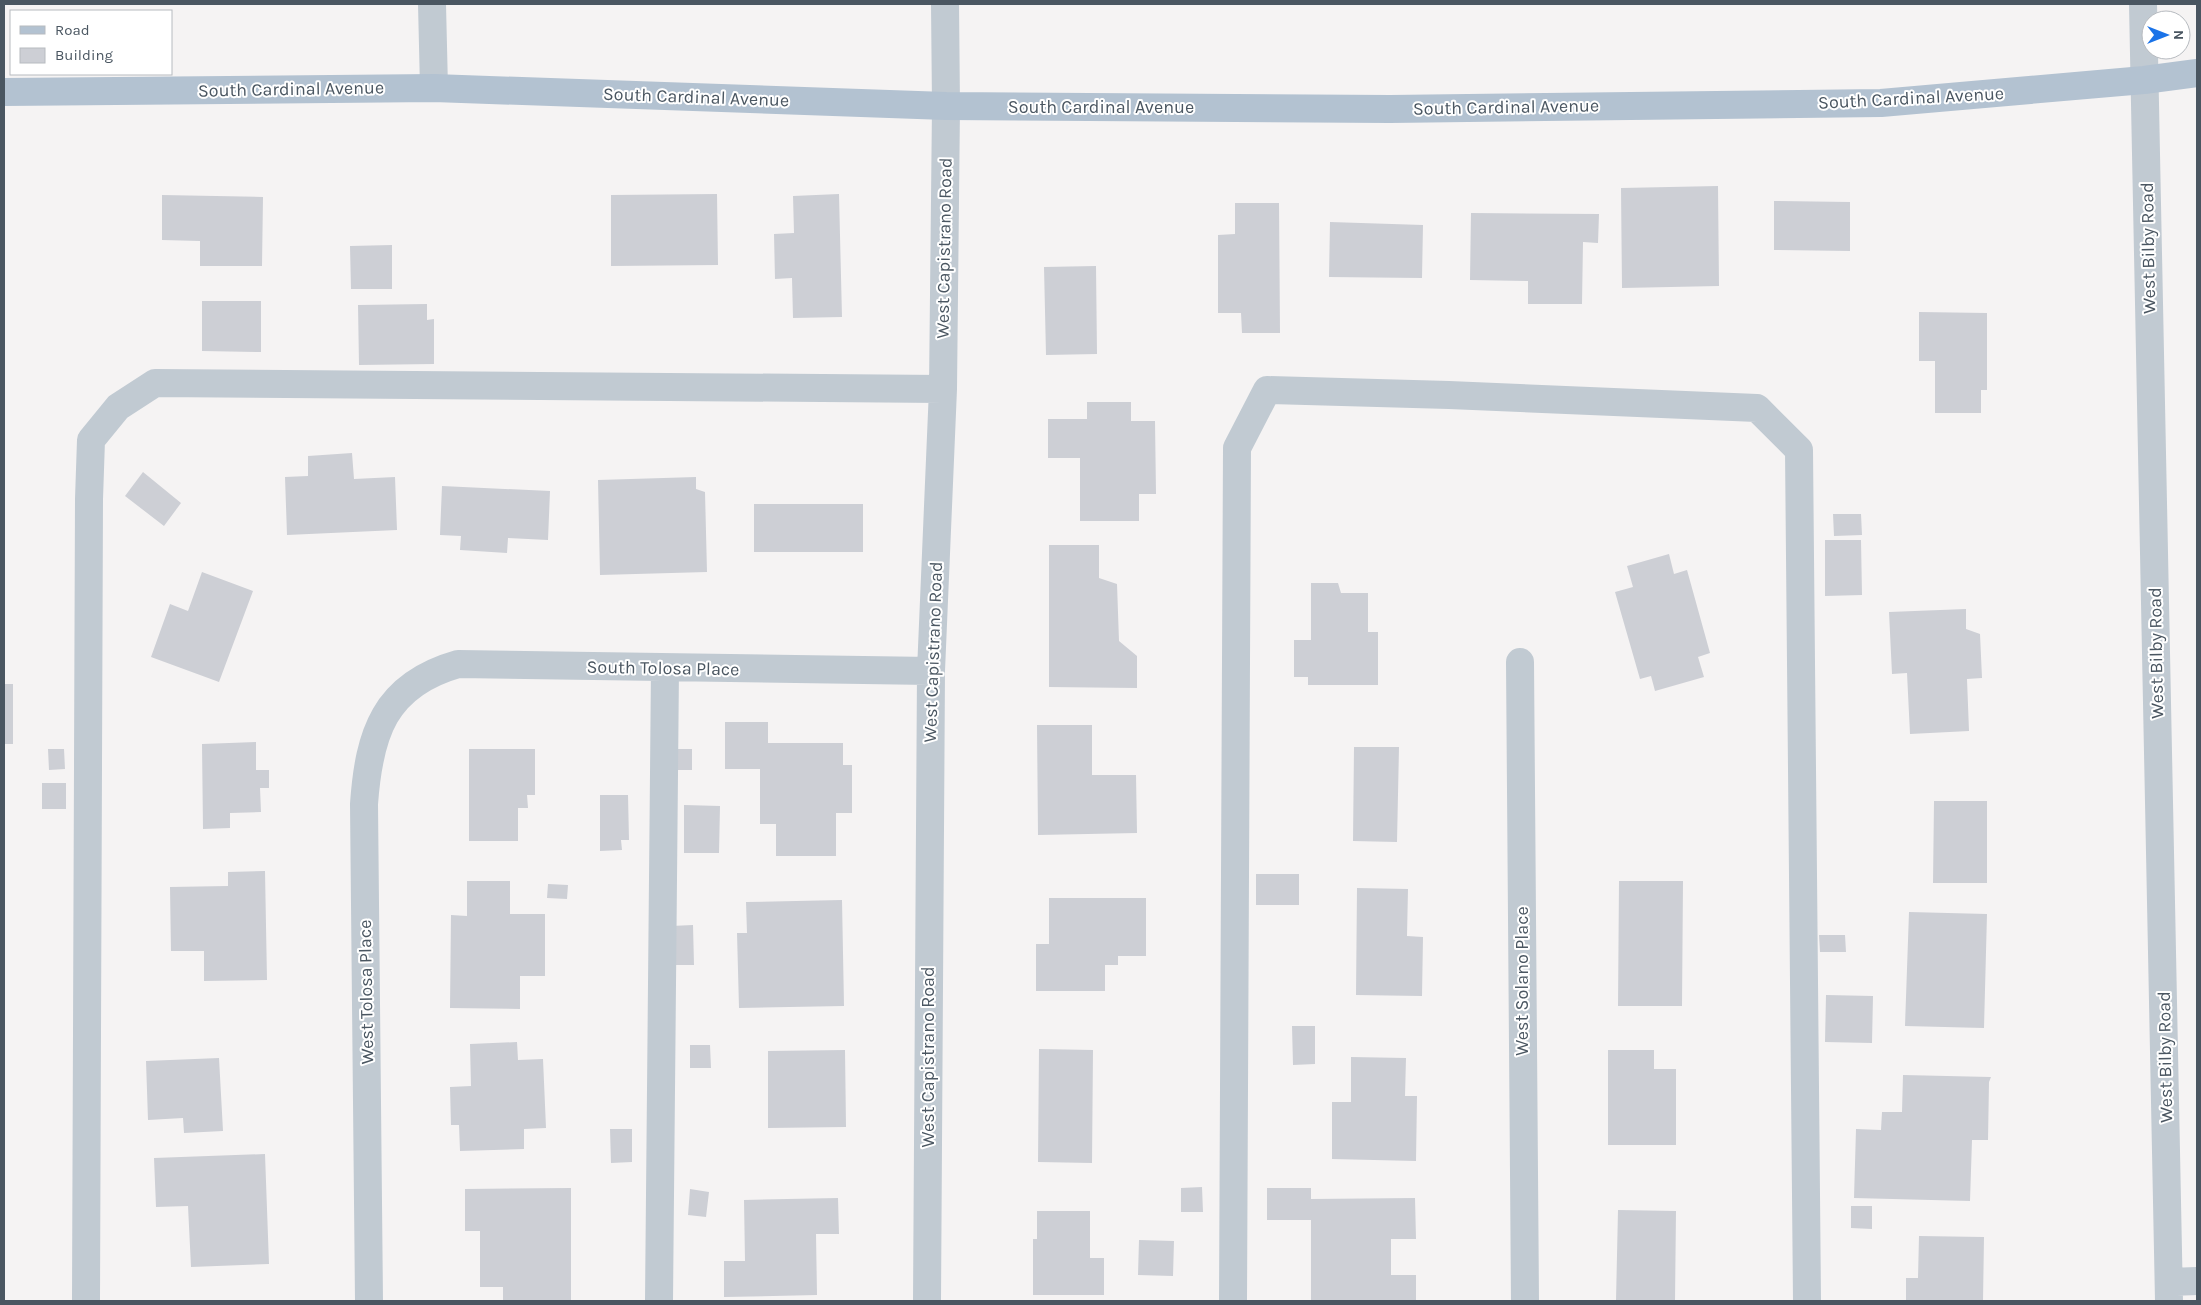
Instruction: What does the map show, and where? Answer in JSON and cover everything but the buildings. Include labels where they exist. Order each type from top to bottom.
[{"type":"main road","name":"South Cardinal Avenue","points":[[4,92],[434,88],[946,106],[1390,108],[1881,103],[2144,80],[2197,73]]},
{"type":"street","points":[[432,4],[434,88]]},
{"type":"street","name":"West Capistrano Road","points":[[927,1301],[931,671],[943,389],[946,106],[945,4]]},
{"type":"street","name":"West Bilby Road","points":[[2143,4],[2170,1292]]},
{"type":"street","points":[[86,1301],[89,499],[91,440],[118,406],[155,382],[943,389]]},
{"type":"street","points":[[1233,1301],[1236,448],[1267,390],[1449,395],[1757,408],[1799,450],[1807,1301]]},
{"type":"street","name":"West Solano Place","points":[[1520,662],[1525,1301]]},
{"type":"street","name":"South Tolosa Place","points":[[404,693],[417,681],[436,670],[458,664],[931,671]]},
{"type":"street","points":[[659,1301],[665,668]]},
{"type":"street","name":"West Tolosa Place","points":[[369,1301],[364,804],[366,769],[375,736],[390,706],[404,693]]},
{"type":"street","points":[[2170,1292],[2197,1282]]}]
